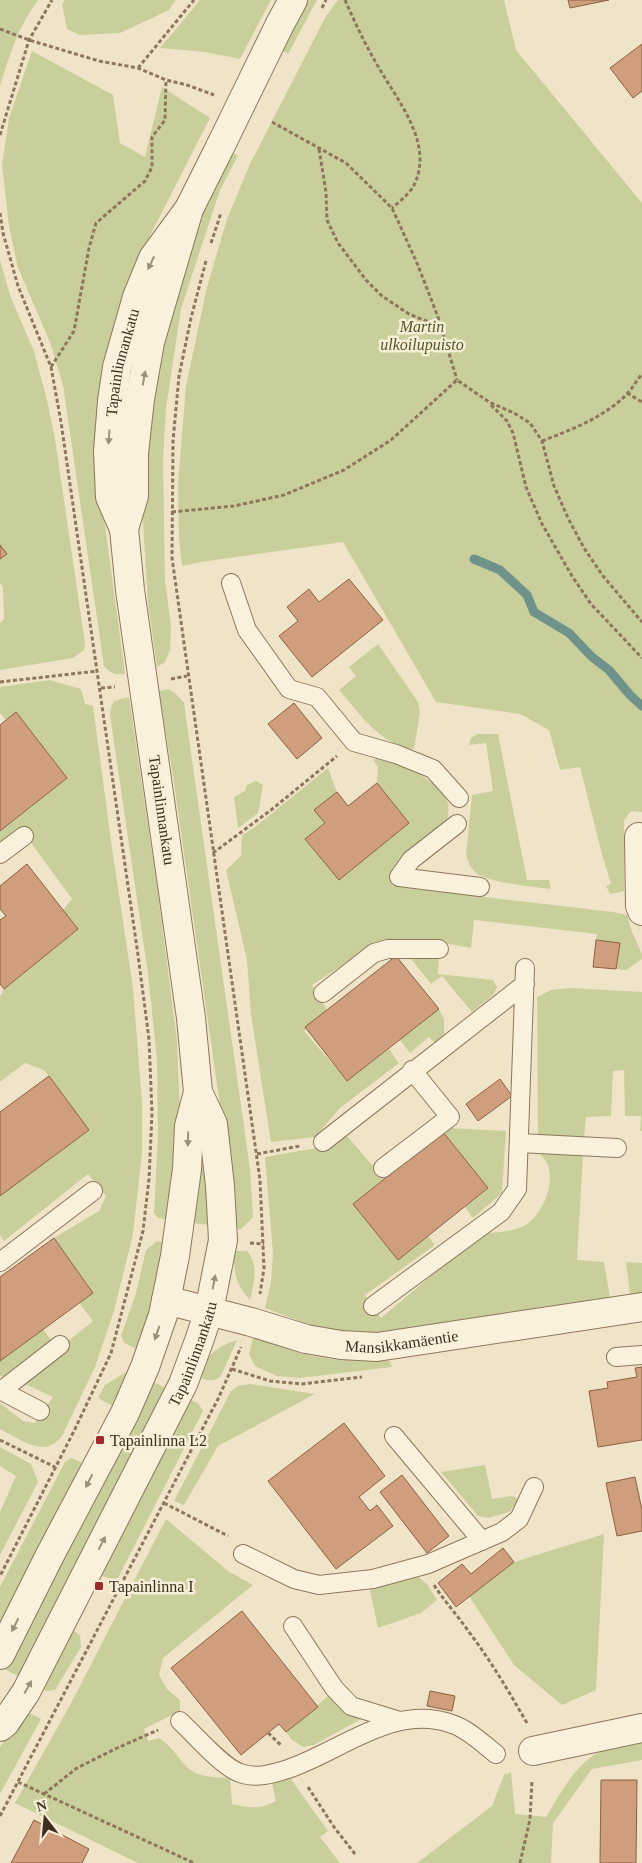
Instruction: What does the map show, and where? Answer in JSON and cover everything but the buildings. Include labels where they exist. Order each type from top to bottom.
[{"type":"street","name":"Tapainlinnankatu","points":[[0,1727],[5,1723],[26,1692],[183,1384],[209,1311],[223,1240],[220,1186],[212,1124],[198,1092],[191,1018],[130,590],[124,529],[134,496],[134,453],[140,399],[150,342],[189,209],[293,0]]},
{"type":"street","points":[[639,837],[640,906],[642,911]]},
{"type":"street","name":"Tapainlinnankatu","points":[[0,1655],[125,1413],[145,1367],[163,1315],[179,1235],[187,1169],[188,1126],[198,1092]]},
{"type":"street","name":"Mansikkamäentie","points":[[166,1300],[306,1338],[342,1345],[376,1347],[642,1308]]},
{"type":"street","points":[[533,1751],[642,1728]]},
{"type":"lane","points":[[231,583],[247,630],[289,689],[317,697],[354,742],[396,754],[433,769],[459,798]]},
{"type":"lane","points":[[457,824],[411,860],[399,877],[480,887]]},
{"type":"lane","points":[[0,854],[24,836]]},
{"type":"lane","points":[[323,993],[374,953],[388,949],[439,949]]},
{"type":"lane","points":[[323,1142],[525,976],[517,1189],[501,1212],[373,1306]]},
{"type":"lane","points":[[383,1168],[450,1117],[412,1070]]},
{"type":"lane","points":[[519,1143],[617,1148]]},
{"type":"lane","points":[[0,1262],[93,1191]]},
{"type":"lane","points":[[40,1411],[0,1390],[60,1345]]},
{"type":"lane","points":[[616,1357],[642,1355]]},
{"type":"lane","points":[[394,1436],[482,1541]]},
{"type":"lane","points":[[242,1554],[294,1579],[319,1585],[373,1579],[422,1566],[502,1532],[519,1519],[534,1487]]},
{"type":"lane","points":[[293,1626],[334,1688],[351,1706],[400,1720]]},
{"type":"lane","points":[[180,1721],[229,1767],[239,1773],[254,1776],[274,1774],[294,1767],[400,1720],[430,1718],[454,1724],[496,1754]]},
{"type":"path","points":[[0,134],[29,40],[52,0]]},
{"type":"path","points":[[138,68],[194,0]]},
{"type":"path","points":[[345,0],[374,58],[413,126],[418,141],[420,161],[415,184],[392,208]]},
{"type":"path","points":[[0,29],[29,40],[99,60],[138,68],[166,80],[187,85],[221,98]]},
{"type":"path","points":[[50,367],[74,331],[88,248],[96,224],[145,181],[152,167],[152,138],[165,120],[166,80]]},
{"type":"path","points":[[272,122],[346,164],[392,208],[416,262],[441,328],[457,380],[489,402],[507,420],[514,433],[526,488],[542,524],[572,576],[591,604],[642,658]]},
{"type":"path","points":[[319,149],[326,192],[327,220],[338,243],[366,280],[382,296],[409,314],[441,328]]},
{"type":"path","points":[[0,213],[3,233],[18,286],[50,367],[61,422],[98,671],[148,1038],[152,1113],[149,1179],[142,1231],[111,1353],[0,1576]]},
{"type":"path","points":[[542,440],[576,428],[602,413],[627,393],[642,374]]},
{"type":"path","points":[[172,512],[234,506],[284,495],[344,470],[391,440],[457,380]]},
{"type":"path","points":[[627,393],[642,402]]},
{"type":"path","points":[[489,402],[514,413],[530,424],[542,440],[554,486],[584,548],[603,576],[642,622]]},
{"type":"path","points":[[0,682],[98,671]]},
{"type":"path","points":[[213,853],[271,810],[354,742]]},
{"type":"path","points":[[257,1154],[323,1142]]},
{"type":"path","points":[[0,1440],[55,1467]]},
{"type":"path","points":[[164,1503],[242,1543],[242,1554]]},
{"type":"path","points":[[422,1566],[446,1603],[469,1631],[501,1679],[534,1735],[530,1819],[520,1863]]},
{"type":"path","points":[[44,1794],[77,1768],[115,1749],[180,1721]]},
{"type":"path","points":[[294,1767],[334,1827],[355,1854]]},
{"type":"path","points":[[18,1782],[194,1863]]},
{"type":"green space","points":[[0,0],[38,0],[20,30],[0,86]]},
{"type":"green space","points":[[65,0],[176,0],[169,10],[120,33],[80,35],[67,29],[62,4]]},
{"type":"green space","points":[[200,0],[271,0],[240,59],[205,52],[160,48]]},
{"type":"green space","points":[[308,0],[317,0],[288,54],[283,51]]},
{"type":"green space","name":"Martin ulkoilupuisto","points":[[338,0],[504,0],[516,50],[642,203],[642,812],[631,811],[624,820],[624,891],[610,894],[606,886],[611,884],[580,767],[560,770],[549,730],[520,714],[436,702],[343,542],[182,566],[179,539],[178,484],[186,386],[207,287],[227,219],[250,164],[326,16]]},
{"type":"green space","points":[[32,51],[113,95],[120,143],[145,157],[162,87],[210,118],[135,265],[99,480],[125,674],[113,673],[104,666],[63,385],[50,342],[18,268],[9,226],[2,165],[9,118]]},
{"type":"green space","points":[[230,151],[238,156],[220,190],[181,309],[166,408],[163,459],[165,580],[171,627],[170,650],[165,662],[157,667],[148,603],[143,523],[144,455],[156,365],[192,236]]},
{"type":"green space","points":[[0,260],[11,298],[34,351],[47,400],[55,439],[85,643],[84,650],[73,658],[0,670],[0,623],[4,619],[3,587],[0,583],[0,559],[7,554],[0,545]]},
{"type":"green space","points":[[378,644],[418,702],[420,712],[414,749],[402,746],[381,735],[363,718],[339,690],[356,676],[349,667]]},
{"type":"green space","points":[[50,680],[81,689],[85,704],[93,706],[133,988],[142,1102],[142,1153],[133,1234],[114,1311],[95,1367],[63,1434],[57,1442],[41,1447],[25,1442],[0,1429],[0,1403],[23,1421],[35,1423],[53,1397],[25,1384],[69,1348],[66,1343],[93,1321],[79,1303],[93,1292],[54,1238],[99,1211],[106,1196],[88,1174],[4,1241],[0,1235],[0,1196],[89,1130],[44,1070],[25,1063],[0,1082],[0,997],[4,989],[78,929],[63,910],[72,899],[21,829],[0,844],[0,831],[67,778],[16,713],[6,720],[0,713],[0,687]]},
{"type":"green space","points":[[169,689],[184,703],[250,1169],[253,1217],[241,1229],[232,1230],[224,1134],[173,776],[159,691]]},
{"type":"green space","points":[[129,697],[157,886],[177,1040],[180,1114],[172,1221],[158,1218],[154,1213],[158,1134],[157,1060],[148,974],[110,715],[114,701]]},
{"type":"green space","points":[[477,734],[498,734],[527,880],[549,880],[551,889],[511,884],[490,879],[475,872],[469,864],[466,855],[472,795],[493,791],[486,743],[469,745],[471,738]]},
{"type":"green space","points":[[377,757],[407,768],[427,779],[443,794],[448,803],[447,822],[394,868],[392,886],[627,915],[642,954],[642,959],[626,970],[616,969],[620,943],[596,940],[597,934],[474,920],[471,948],[439,942],[380,941],[312,985],[327,1010],[304,1031],[347,1081],[389,1049],[399,1063],[340,1108],[315,1137],[271,1142],[251,1015],[247,960],[226,870],[241,856],[242,835],[255,827],[328,768],[337,792],[315,810],[325,823],[306,839],[339,880],[409,823],[377,783],[378,767],[374,761]]},
{"type":"green space","points":[[256,781],[263,785],[258,813],[238,828],[234,797],[245,791],[247,785]]},
{"type":"green space","points":[[408,955],[439,956],[438,974],[493,980],[497,987],[494,994],[472,1012],[442,976],[431,984]]},
{"type":"green space","points":[[570,988],[642,992],[642,1131],[640,1131],[641,1116],[625,1116],[624,1070],[613,1071],[611,1116],[586,1117],[584,1137],[538,1136],[537,997],[551,990]]},
{"type":"green space","points":[[439,1009],[444,1020],[444,1035],[435,1043],[429,1037],[410,1053],[400,1040]]},
{"type":"green space","points":[[200,1123],[210,1225],[191,1223]]},
{"type":"green space","points":[[449,1128],[506,1131],[502,1193],[473,1218],[465,1207],[488,1188],[443,1132]]},
{"type":"green space","points":[[347,1136],[384,1179],[353,1204],[398,1259],[428,1236],[435,1245],[365,1295],[381,1318],[482,1233],[514,1230],[524,1226],[536,1215],[545,1199],[550,1182],[548,1165],[539,1152],[583,1155],[577,1260],[604,1262],[610,1298],[372,1333],[333,1330],[302,1322],[265,1308],[271,1282],[273,1254],[265,1157],[329,1146]]},
{"type":"green space","points":[[157,1241],[168,1243],[139,1350],[124,1343],[121,1336],[136,1293],[146,1250]]},
{"type":"green space","points":[[234,1251],[247,1251],[253,1262],[253,1287],[250,1300],[241,1289],[236,1277]]},
{"type":"green space","points":[[626,1262],[642,1263],[642,1294],[630,1295]]},
{"type":"green space","points":[[43,1329],[54,1344],[11,1377],[0,1376],[0,1361]]},
{"type":"green space","points":[[253,1338],[308,1355],[337,1360],[390,1361],[392,1367],[300,1378],[277,1376],[255,1366],[249,1354]]},
{"type":"green space","points":[[237,1340],[221,1376],[213,1380],[198,1377],[212,1353],[222,1346]]},
{"type":"green space","points":[[128,1371],[131,1373],[116,1408],[98,1398],[105,1385]]},
{"type":"green space","points":[[151,1381],[168,1389],[20,1677],[4,1669]]},
{"type":"green space","points":[[250,1384],[315,1394],[218,1446],[184,1505],[174,1501],[231,1391],[238,1386]]},
{"type":"green space","points":[[186,1398],[198,1403],[203,1411],[116,1582],[94,1572]]},
{"type":"green space","points":[[0,1447],[31,1464],[38,1482],[0,1555],[0,1512],[16,1476],[0,1466]]},
{"type":"green space","points":[[72,1458],[86,1465],[0,1633],[0,1587],[65,1462]]},
{"type":"green space","points":[[485,1465],[492,1499],[512,1496],[517,1498],[517,1502],[509,1512],[488,1518],[478,1516],[441,1472]]},
{"type":"green space","points":[[166,1519],[228,1571],[253,1585],[163,1658],[159,1675],[167,1689],[180,1700],[180,1711],[144,1729],[148,1741],[159,1738],[164,1741],[191,1771],[207,1776],[230,1778],[232,1804],[254,1807],[270,1804],[276,1801],[272,1783],[291,1779],[328,1831],[320,1837],[340,1863],[138,1863],[15,1803],[69,1707]]},
{"type":"green space","points":[[604,1534],[596,1690],[562,1705],[514,1665],[469,1596],[514,1562]]},
{"type":"green space","points":[[417,1576],[427,1584],[437,1600],[421,1613],[378,1628],[369,1586]]},
{"type":"green space","points":[[68,1627],[80,1635],[81,1647],[55,1690],[47,1691],[37,1687]]},
{"type":"green space","points":[[329,1695],[361,1719],[314,1745],[303,1747],[292,1740],[286,1732]]},
{"type":"green space","points":[[26,1711],[41,1719],[0,1794],[0,1747]]},
{"type":"green space","points":[[642,1742],[642,1760],[592,1769],[553,1823],[551,1863],[417,1863],[492,1806],[504,1775],[511,1772],[515,1814],[546,1817],[570,1779],[585,1762],[604,1750]]},
{"type":"waterway","points":[[474,559],[500,570],[527,595],[534,612],[569,633],[592,657],[609,670],[642,706]]},
{"type":"place","name":"Tapainlinna L2","points":[[100,1440]]},
{"type":"place","name":"Tapainlinna I","points":[[99,1586]]}]
